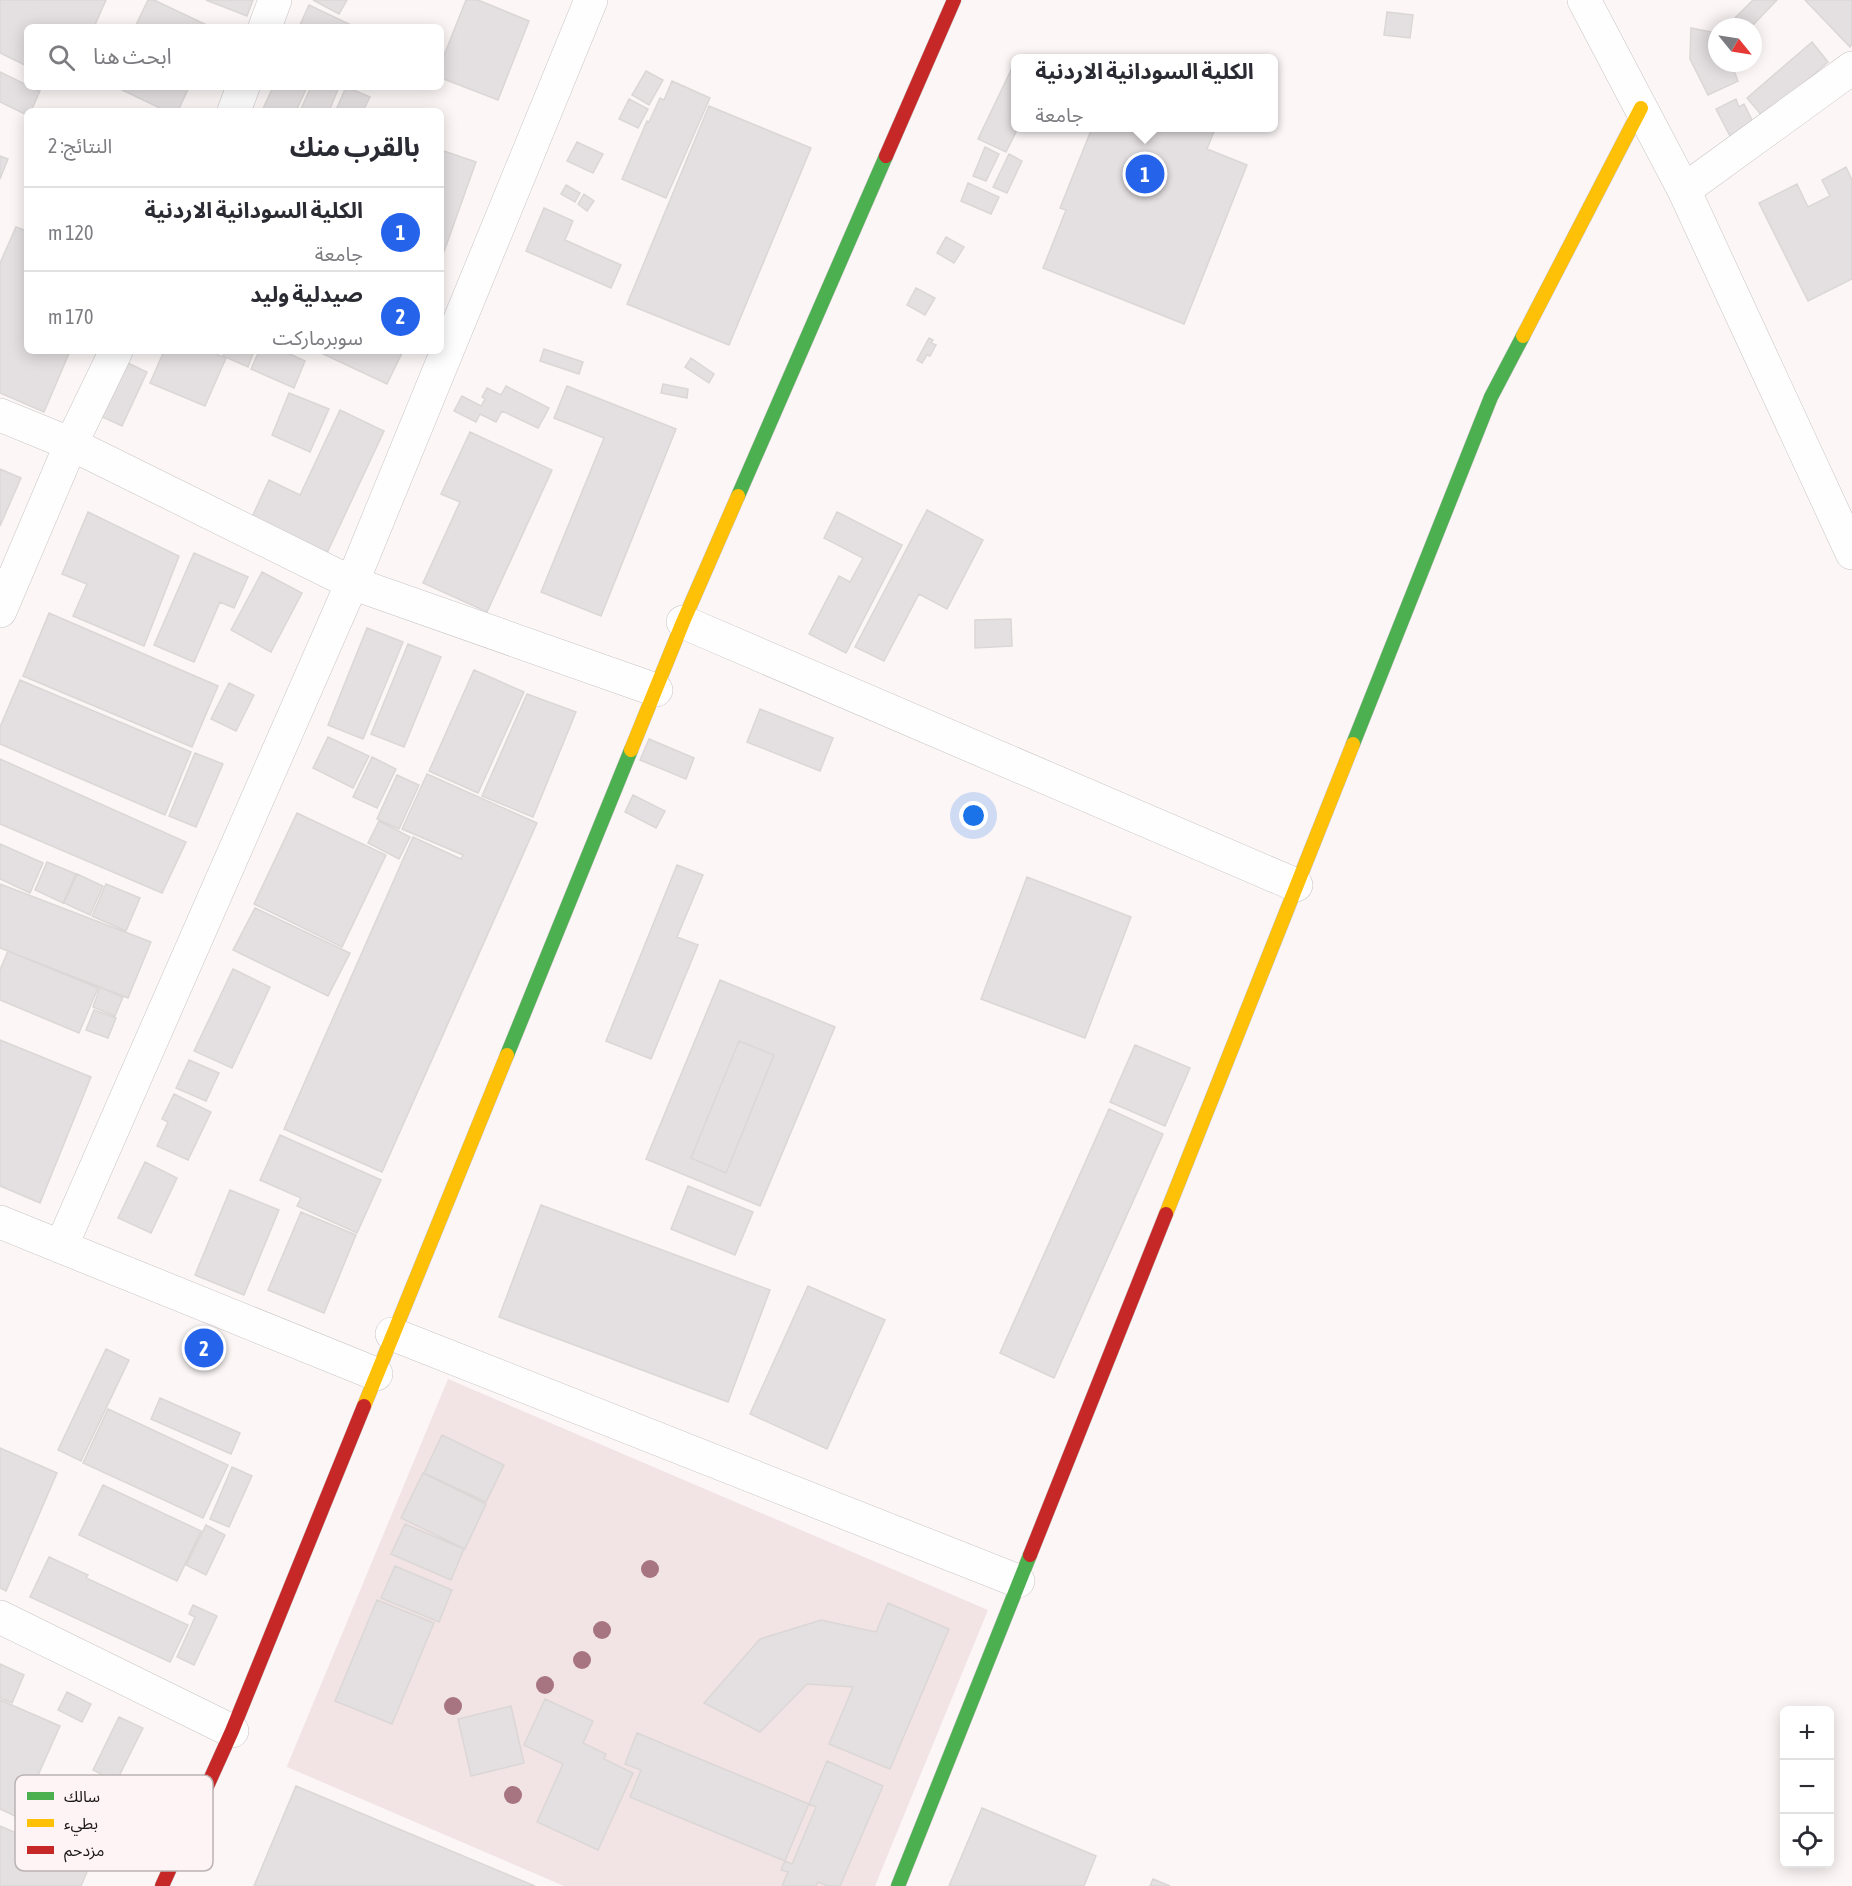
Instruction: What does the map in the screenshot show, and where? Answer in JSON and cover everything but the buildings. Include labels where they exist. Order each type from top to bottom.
[{"type":"street","points":[[266,24],[275,0]]},
{"type":"street","points":[[61,1247],[352,583],[591,0]]},
{"type":"street","points":[[212,1775],[683,622],[954,0]]},
{"type":"street","points":[[1584,0],[1684,190],[1852,553]]},
{"type":"street","points":[[1684,190],[1852,68]]},
{"type":"street","points":[[235,108],[242,90]]},
{"type":"street","points":[[898,1886],[1491,397],[1641,108]]},
{"type":"street","points":[[0,611],[71,444],[115,354]]},
{"type":"street","points":[[0,415],[71,444],[352,583],[656,690]]},
{"type":"street","points":[[683,622],[1296,885]]},
{"type":"street","points":[[0,1222],[376,1374]]},
{"type":"street","points":[[392,1334],[1018,1581]]},
{"type":"street","points":[[0,1617],[232,1731]]},
{"type":"street","points":[[162,1886],[169,1871]]},
{"type":"shaded area","points":[[448,1379],[988,1610],[875,1886],[564,1886],[287,1767],[285,1771]]},
{"type":"traffic: fast","points":[[738,496],[886,156]]},
{"type":"traffic: fast","points":[[1353,744],[1491,397],[1523,336]]},
{"type":"traffic: fast","points":[[507,1055],[631,750]]},
{"type":"traffic: fast","points":[[898,1886],[1030,1555]]},
{"type":"traffic: slow","points":[[1523,336],[1641,108]]},
{"type":"traffic: slow","points":[[631,750],[738,496]]},
{"type":"traffic: slow","points":[[1166,1214],[1353,744]]},
{"type":"traffic: slow","points":[[364,1406],[507,1055]]},
{"type":"traffic: jam","points":[[886,156],[954,0]]},
{"type":"traffic: jam","points":[[1030,1555],[1166,1214]]},
{"type":"traffic: jam","points":[[212,1775],[364,1406]]},
{"type":"traffic: jam","points":[[162,1886],[169,1871]]},
{"type":"place","name":"الكلية السودانية الاردنية","points":[[1145,174]]},
{"type":"place","name":"صيدلية وليد","points":[[204,1348]]}]
